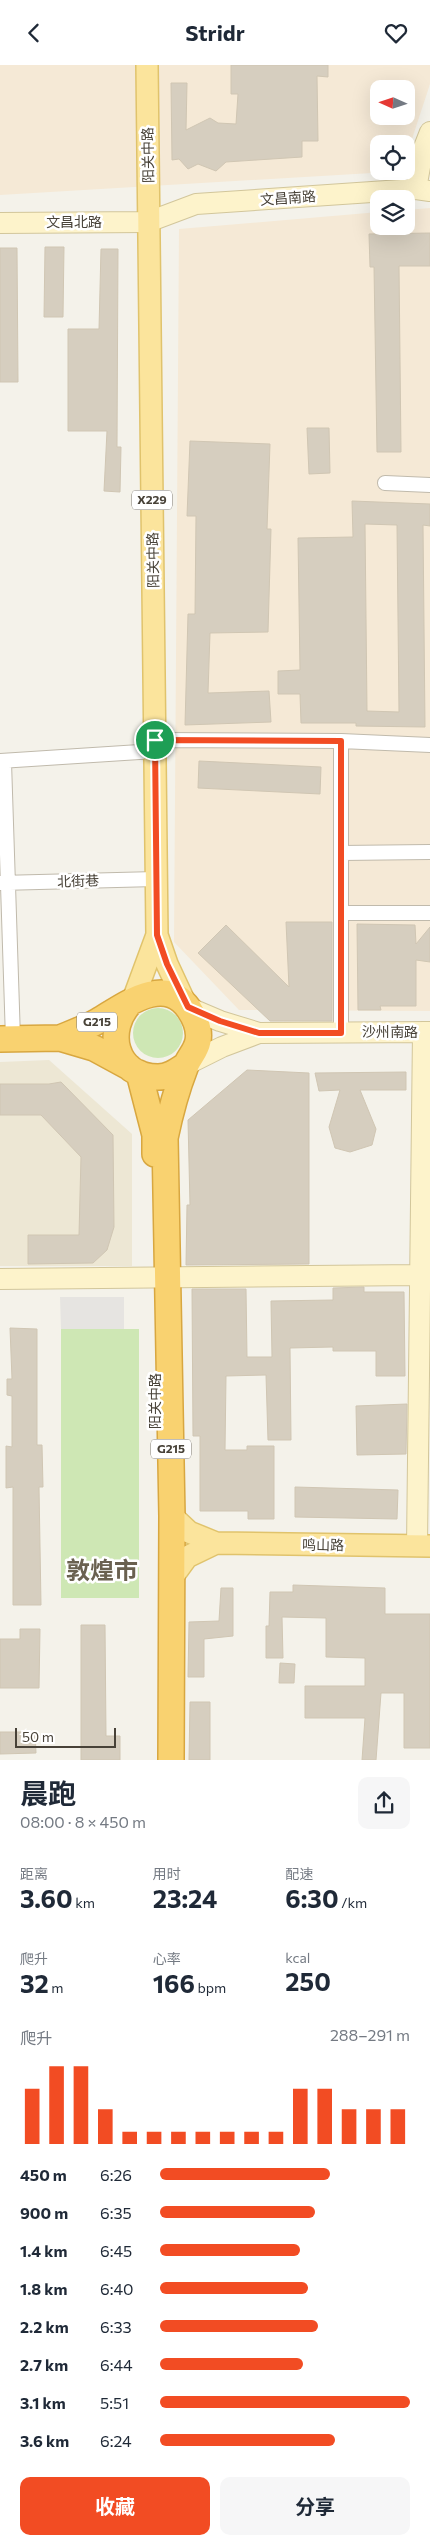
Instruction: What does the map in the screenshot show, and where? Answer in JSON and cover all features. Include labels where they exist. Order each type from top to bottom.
[{"type":"highway","name":"G215","points":[[6,1039],[60,1038],[97,1022],[133,1000],[156,993],[173,996],[188,1007],[196,1022],[198,1039],[195,1052],[186,1065]]},
{"type":"highway","points":[[133,1000],[122,1011],[115,1032],[119,1054],[134,1070]]},
{"type":"highway","points":[[60,1038],[94,1048],[134,1070],[157,1077],[171,1074],[186,1065]]},
{"type":"highway","name":"阳关中路","points":[[156,1760],[162,1278],[166,1138],[174,1097],[186,1065]]},
{"type":"highway","name":"阳关中路","points":[[134,1070],[155,1135],[172,1516],[171,1760]]},
{"type":"main road","name":"阳关中路","points":[[147,65],[157,935]]},
{"type":"main road","name":"X229","points":[[133,1000],[157,935]]},
{"type":"main road","name":"X229","points":[[157,935],[167,964],[188,1007]]},
{"type":"main road","points":[[172,1516],[189,1532],[216,1543]]},
{"type":"main road","points":[[171,1579],[187,1557],[216,1543]]},
{"type":"main road","name":"鸣山路","points":[[216,1543],[424,1546]]},
{"type":"street","points":[[423,190],[423,150],[430,132]]},
{"type":"street","name":"文昌南路","points":[[148,222],[196,204],[423,190]]},
{"type":"street","name":"文昌北路","points":[[0,223],[148,222]]},
{"type":"street","points":[[385,483],[430,485]]},
{"type":"street","points":[[341,741],[341,1033]]},
{"type":"street","points":[[6,1039],[2,761],[155,746],[341,741],[430,745]]},
{"type":"street","points":[[341,853],[430,852]]},
{"type":"street","name":"北街巷","points":[[4,883],[156,879]]},
{"type":"street","points":[[341,913],[430,913]]},
{"type":"street","points":[[188,1007],[220,1021],[259,1033]]},
{"type":"street","points":[[424,1546],[425,1355],[423,1287],[426,1032]]},
{"type":"street","name":"沙州南路","points":[[259,1033],[426,1032]]},
{"type":"street","points":[[186,1065],[222,1047],[259,1033]]},
{"type":"street","points":[[0,1279],[162,1278],[423,1287]]},
{"type":"shaded area","points":[[0,65],[430,65],[430,84],[413,135],[370,135],[370,173],[0,195]]},
{"type":"shaded area","points":[[430,208],[430,1011],[239,1010],[174,942],[179,229],[370,213],[370,235],[415,235],[415,209]]},
{"type":"shaded area","points":[[49,1060],[132,1134],[132,1266],[0,1266],[0,1062]]},
{"type":"shaded area","points":[[60,1297],[124,1297],[124,1329],[61,1329]]},
{"type":"green space","points":[[158,1008],[168,1010],[176,1015],[181,1023],[183,1033],[181,1043],[176,1051],[168,1056],[158,1058],[148,1056],[140,1051],[135,1043],[133,1033],[135,1023],[140,1015],[148,1010]]},
{"type":"green space","points":[[61,1329],[139,1329],[139,1598],[61,1598]]},
{"type":"building","points":[[231,65],[328,65],[328,77],[317,76],[318,141],[302,141],[302,157],[226,162],[216,171],[198,164],[188,169],[179,159],[172,160],[171,83],[187,83],[186,130],[210,118],[218,123],[236,124],[238,94],[231,94]]},
{"type":"building","points":[[415,233],[430,233],[430,266],[399,266],[401,452],[377,452],[374,267],[370,267],[369,234],[415,235]]},
{"type":"building","points":[[45,247],[64,247],[63,317],[44,317]]},
{"type":"building","points":[[0,248],[17,248],[18,382],[0,382]]},
{"type":"building","points":[[101,249],[118,249],[117,447],[121,447],[120,492],[104,491],[107,431],[68,431],[68,329],[99,329]]},
{"type":"building","points":[[307,428],[329,428],[330,473],[309,474]]},
{"type":"building","points":[[190,441],[270,444],[267,529],[271,529],[268,632],[210,633],[208,693],[269,691],[271,722],[185,725],[188,614],[195,614],[196,516],[187,516]]},
{"type":"building","points":[[352,501],[430,504],[430,526],[423,525],[425,727],[356,726],[356,723],[301,723],[300,694],[278,694],[278,671],[300,670],[298,538],[353,537]],"holes":[[[365,524],[397,525],[399,712],[367,711]]]},
{"type":"building","points":[[199,761],[321,767],[320,794],[198,788]]},
{"type":"building","points":[[286,922],[332,922],[332,1021],[270,1021],[198,953],[226,925],[289,987]]},
{"type":"building","points":[[357,924],[415,925],[416,944],[430,927],[430,962],[416,960],[416,1006],[380,1006],[381,1010],[358,1010]]},
{"type":"building","points":[[247,1070],[309,1073],[309,1264],[186,1265],[187,1205],[190,1205],[188,1120]]},
{"type":"building","points":[[406,1072],[406,1090],[360,1090],[376,1129],[372,1145],[350,1152],[335,1148],[329,1127],[340,1090],[319,1091],[315,1073]]},
{"type":"building","points":[[61,1082],[113,1135],[114,1227],[107,1250],[93,1263],[28,1264],[28,1235],[79,1235],[81,1157],[41,1115],[0,1115],[0,1084],[49,1084]]},
{"type":"building","points":[[364,1287],[364,1292],[404,1292],[405,1376],[376,1376],[376,1351],[333,1351],[333,1347],[290,1348],[291,1440],[268,1440],[266,1375],[226,1376],[225,1450],[247,1450],[247,1446],[274,1446],[274,1519],[248,1519],[248,1511],[200,1511],[200,1436],[193,1436],[192,1289],[246,1289],[247,1357],[272,1357],[271,1301],[333,1300],[333,1288]]},
{"type":"building","points":[[10,1328],[37,1329],[37,1445],[42,1445],[43,1487],[39,1487],[41,1605],[13,1605],[13,1487],[6,1488],[6,1446],[12,1447],[12,1396],[7,1395],[7,1379],[12,1379]]},
{"type":"building","points":[[407,1404],[406,1454],[357,1455],[356,1406]]},
{"type":"building","points":[[295,1487],[398,1490],[397,1519],[295,1517]]},
{"type":"building","points":[[293,1585],[385,1588],[385,1614],[430,1614],[430,1748],[404,1748],[404,1693],[381,1693],[376,1760],[362,1760],[365,1718],[305,1718],[305,1686],[365,1686],[365,1658],[326,1657],[326,1618],[282,1617],[283,1658],[266,1658],[266,1626],[269,1626],[270,1592],[293,1592]]},
{"type":"building","points":[[221,1588],[233,1588],[233,1636],[204,1639],[204,1677],[188,1677],[189,1622],[219,1621]]},
{"type":"building","points":[[81,1625],[105,1625],[106,1736],[120,1736],[120,1760],[81,1760]]},
{"type":"building","points":[[20,1629],[40,1629],[39,1688],[0,1688],[0,1639],[20,1639]]},
{"type":"building","points":[[280,1663],[295,1664],[294,1683],[279,1683]]},
{"type":"building","points":[[190,1702],[210,1702],[210,1760],[189,1760]]},
{"type":"building","points":[[0,1732],[35,1732],[36,1753],[0,1754]]},
{"type":"district","name":"敦煌市","points":[[102,1571]]},
{"type":"route","points":[[155,740],[341,741],[341,1033],[259,1033],[220,1021],[188,1007],[167,964],[157,935],[155,740]]}]
